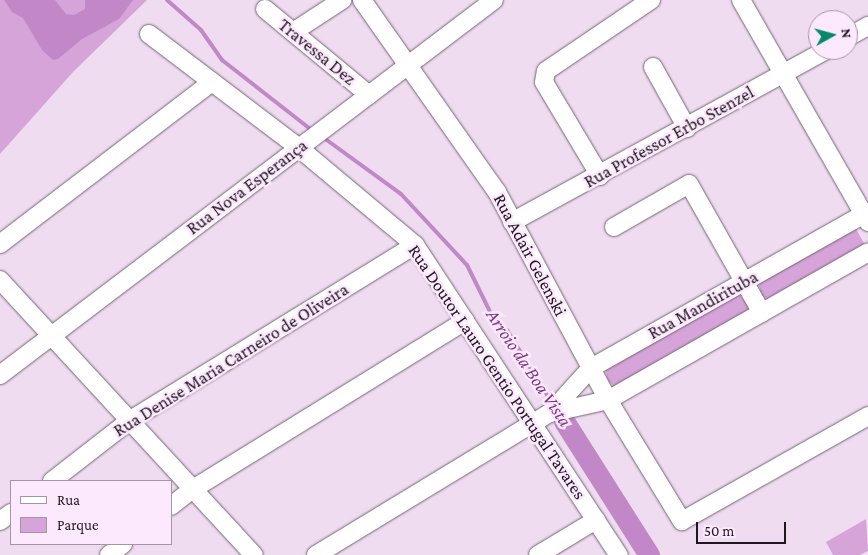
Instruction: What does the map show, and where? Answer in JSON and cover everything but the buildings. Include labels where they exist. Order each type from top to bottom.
[{"type":"street","points":[[293,32],[342,0]]},
{"type":"street","name":"Rua Adair Gelenski","points":[[362,0],[497,192],[608,400],[682,521],[868,416]]},
{"type":"street","name":"Rua Nova Esperança","points":[[0,375],[494,0]]},
{"type":"street","points":[[600,176],[544,82],[546,71],[651,0]]},
{"type":"street","points":[[747,2],[783,74],[866,216]]},
{"type":"street","name":"Travessa Dez","points":[[265,9],[369,95]]},
{"type":"street","name":"Rua Doutor Lauro Gentio Portugal Tavares","points":[[149,34],[299,148],[415,245],[619,555]]},
{"type":"street","name":"Rua Professor Erbo Stenzel","points":[[512,222],[600,176],[808,60]]},
{"type":"street","points":[[653,67],[687,128]]},
{"type":"street","points":[[0,244],[212,82]]},
{"type":"street","points":[[614,226],[689,184],[762,313]]},
{"type":"street","name":"Rua Mandirituba","points":[[316,555],[550,413],[591,368],[866,216]]},
{"type":"street","name":"Rua Denise Maria Carneiro de Oliveira","points":[[53,480],[129,421],[415,245]]},
{"type":"street","name":"Rua Mandirituba","points":[[550,413],[608,400],[868,252]]},
{"type":"street","points":[[0,280],[254,555]]},
{"type":"street","points":[[172,505],[192,489],[465,321]]},
{"type":"street","points":[[538,555],[596,520]]},
{"type":"street","points":[[109,555],[122,545]]},
{"type":"green space","points":[[0,0],[147,0],[73,72],[0,154]]},
{"type":"green space","points":[[855,227],[866,247],[768,300],[760,294],[759,283]]},
{"type":"green space","points":[[739,294],[750,308],[749,312],[616,387],[607,381],[606,369]]},
{"type":"green space","points":[[866,519],[868,551],[860,555],[833,555],[826,542]]},
{"type":"shaded area","points":[[4,0],[55,0],[66,14],[74,15],[85,9],[85,0],[133,0],[119,19],[82,39],[58,59],[53,60],[42,50],[23,18],[12,12]]},
{"type":"waterway","name":"Arroio da Boa Vista","points":[[167,0],[201,30],[222,60],[309,128]]},
{"type":"waterway","name":"Arroio da Boa Vista","points":[[324,138],[401,194],[467,265],[495,322],[507,330],[552,403]]},
{"type":"waterway","name":"Arroio da Boa Vista","points":[[564,421],[649,555]]}]
